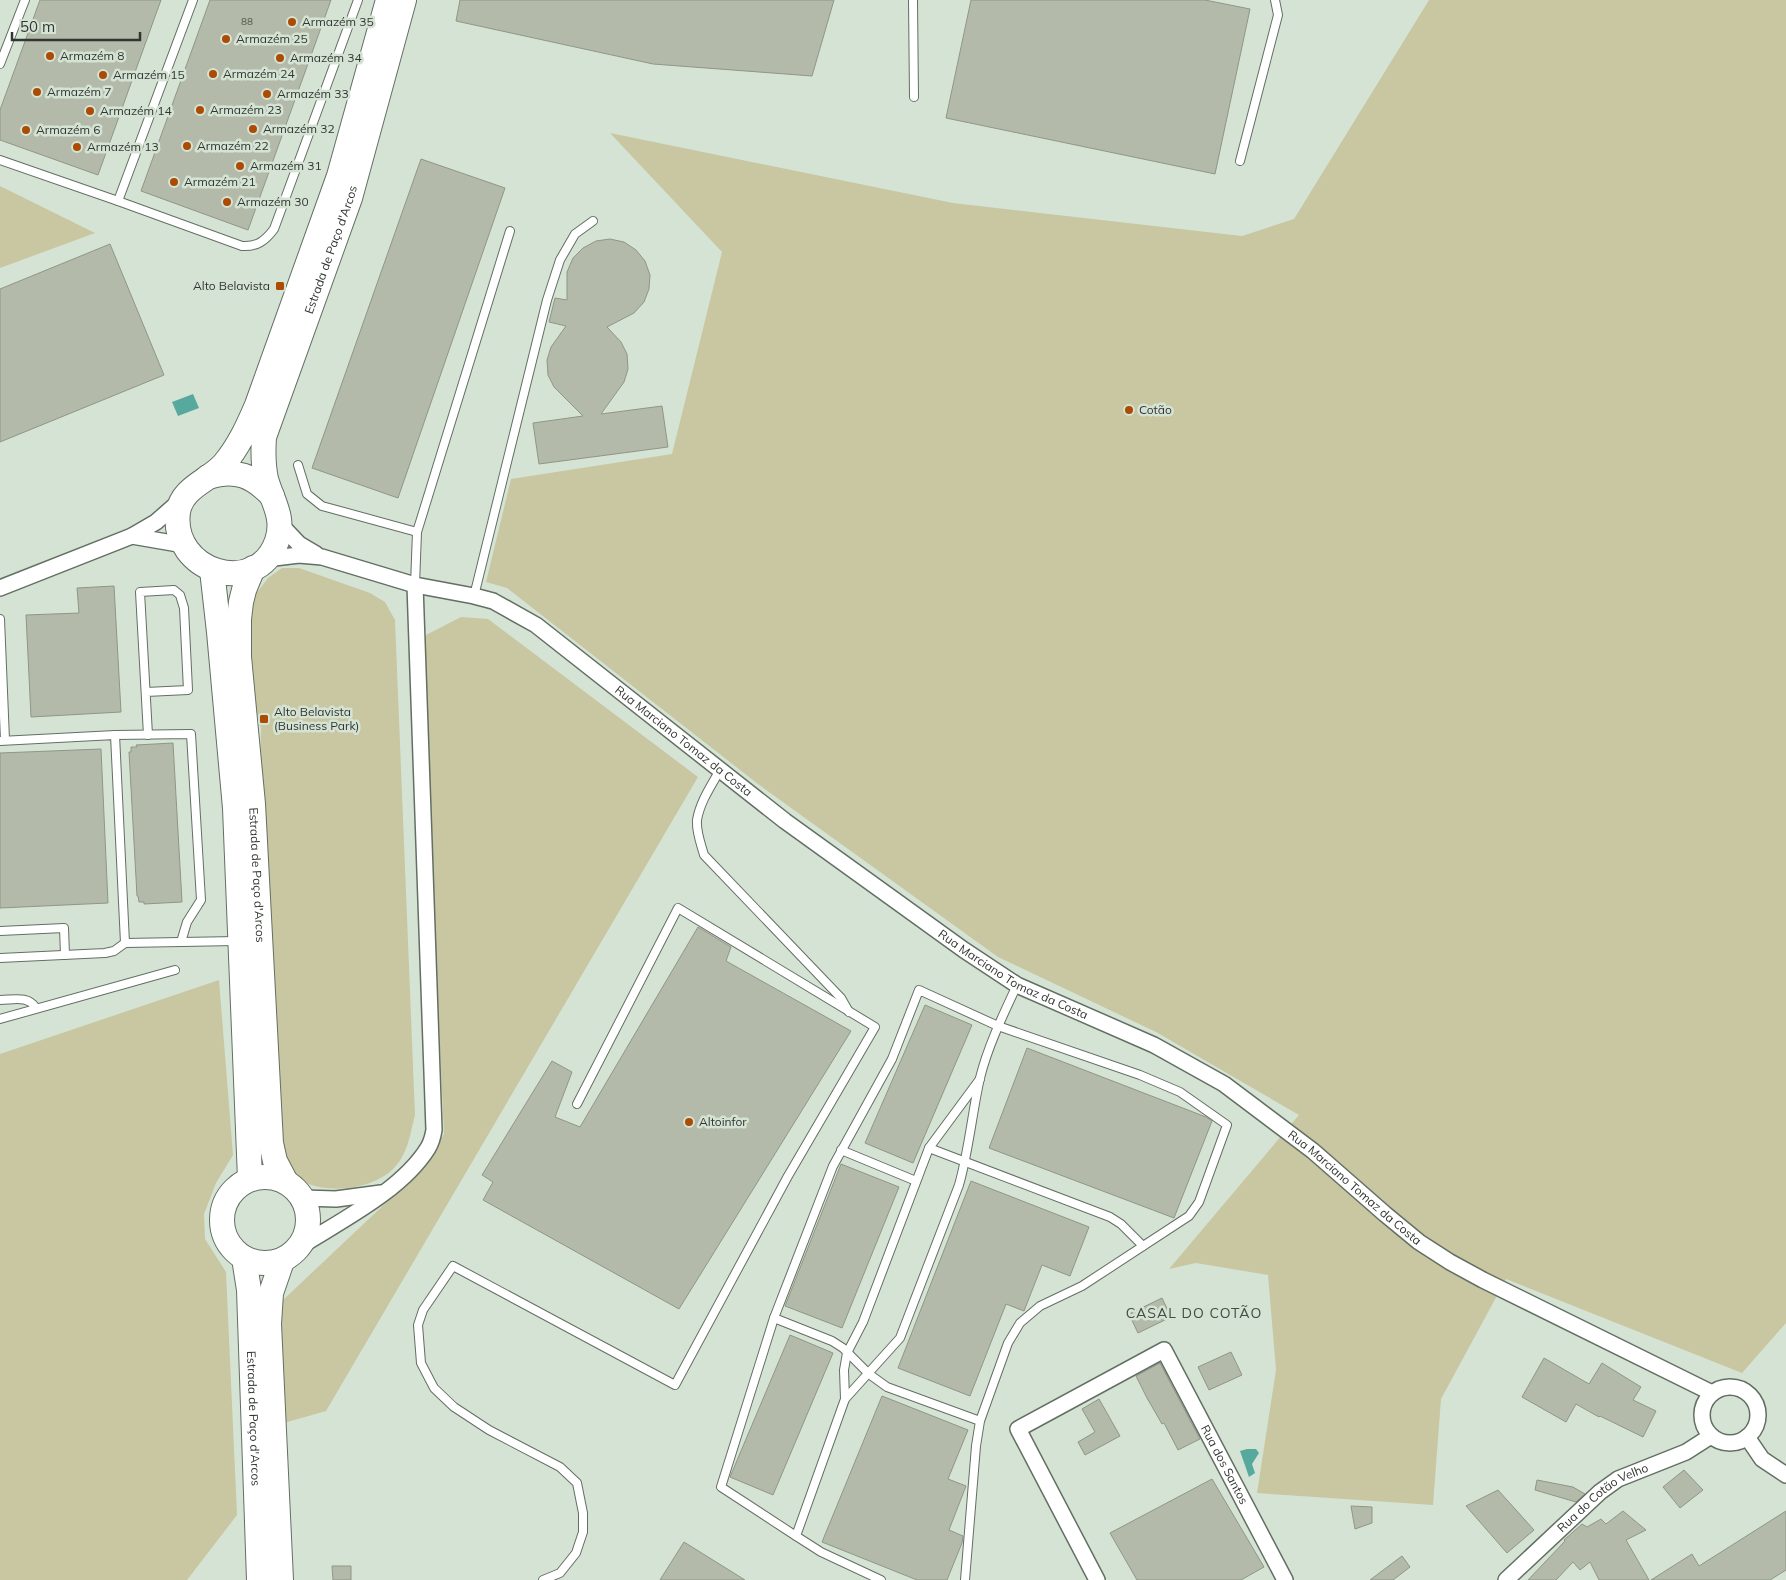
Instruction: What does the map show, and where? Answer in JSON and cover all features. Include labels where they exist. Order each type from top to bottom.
[{"type":"main road","name":"Estrada de Paço d'Arcos","points":[[183,498],[197,484],[216,472],[236,448],[257,405],[340,176],[388,0]]},
{"type":"main road","name":"Estrada de Paço d'Arcos","points":[[301,1246],[308,1233],[309,1218],[306,1204],[294,1190],[275,1161],[271,1142],[253,804],[239,657],[238,619],[244,590],[260,564],[274,548],[280,524],[277,506],[272,496],[264,466],[264,438],[350,198],[404,0]]},
{"type":"main road","name":"Estrada de Paço d'Arcos","points":[[208,477],[231,472],[243,475],[256,481],[272,496]]},
{"type":"main road","points":[[183,498],[178,511],[178,525],[184,545],[200,564],[225,574],[241,572],[260,564]]},
{"type":"main road","name":"Estrada de Paço d'Arcos","points":[[212,570],[235,808],[250,1180]]},
{"type":"main road","points":[[294,1190],[272,1177],[250,1180],[238,1186],[228,1197],[223,1210],[222,1224],[225,1238],[233,1250],[255,1263],[267,1264],[282,1261],[301,1246]]},
{"type":"main road","name":"Estrada de Paço d'Arcos","points":[[244,1258],[249,1290],[259,1580]]},
{"type":"main road","name":"Estrada de Paço d'Arcos","points":[[281,1580],[269,1324],[271,1293],[282,1261]]},
{"type":"street","points":[[0,588],[132,536],[156,522],[183,498]]},
{"type":"street","name":"Rua Marciano Tomaz da Costa","points":[[280,524],[299,544],[322,557],[415,585],[493,601],[536,625],[720,770],[861,877],[964,950],[1017,984],[1154,1046],[1224,1084],[1313,1151],[1419,1242],[1450,1262],[1712,1393]]},
{"type":"street","points":[[132,536],[184,545]]},
{"type":"street","name":"Rua Marciano Tomaz da Costa","points":[[260,564],[299,554],[322,557]]},
{"type":"street","points":[[301,1246],[385,1193],[417,1162],[429,1147],[434,1130],[415,585]]},
{"type":"street","points":[[294,1190],[336,1199],[385,1193]]},
{"type":"street","name":"Rua dos Santos","points":[[1097,1580],[1018,1429],[1164,1350],[1285,1580]]},
{"type":"street","points":[[1728,1387],[1737,1388],[1752,1398],[1758,1414],[1753,1431],[1747,1437],[1740,1441],[1725,1443],[1711,1436],[1702,1422],[1702,1414],[1706,1399],[1712,1393],[1728,1387]]},
{"type":"street","name":"Rua do Cotão Velho","points":[[1506,1580],[1600,1492],[1618,1479],[1686,1452],[1711,1436]]},
{"type":"street","points":[[1747,1437],[1762,1459],[1786,1475]]},
{"type":"lane","points":[[0,64],[25,0]]},
{"type":"lane","points":[[118,201],[193,0]]},
{"type":"lane","points":[[0,160],[242,246],[252,247],[260,244],[274,229],[358,0]]},
{"type":"lane","points":[[913,0],[914,98]]},
{"type":"lane","points":[[1240,161],[1278,14],[1275,0]]},
{"type":"lane","points":[[474,596],[552,284],[560,260],[574,234],[593,221]]},
{"type":"lane","points":[[415,585],[417,532],[510,231]]},
{"type":"lane","points":[[298,464],[307,494],[322,506],[417,532]]},
{"type":"lane","points":[[146,692],[188,690],[184,608],[180,595],[174,590],[140,592],[148,734]]},
{"type":"lane","points":[[0,619],[2,741],[115,735],[191,734],[200,900],[187,922],[181,942]]},
{"type":"lane","points":[[115,735],[125,943]]},
{"type":"lane","points":[[720,770],[704,799],[697,821],[698,836],[704,855],[841,998],[850,1013]]},
{"type":"lane","points":[[543,1580],[560,1572],[576,1553],[583,1532],[583,1513],[577,1483],[560,1467],[475,1421],[454,1407],[434,1388],[421,1363],[418,1324],[423,1310],[453,1266],[675,1386],[788,1176],[875,1027],[678,908],[577,1104]]},
{"type":"lane","points":[[0,931],[64,928],[65,955]]},
{"type":"lane","points":[[0,958],[105,953],[114,951],[125,943],[241,940]]},
{"type":"lane","points":[[0,1019],[175,970]]},
{"type":"lane","points":[[845,1399],[900,1338],[959,1185],[966,1161],[981,1077],[998,1026],[1017,984]]},
{"type":"lane","points":[[881,1580],[821,1552],[721,1487],[774,1318],[834,1166],[892,1059],[919,990],[998,1026],[1140,1075],[1180,1092],[1227,1125],[1199,1202],[1189,1216],[1082,1286],[1040,1306],[1020,1323],[1008,1343],[980,1421],[976,1446],[965,1580]]},
{"type":"lane","points":[[0,1000],[25,999],[30,1001],[36,1008]]},
{"type":"lane","points":[[796,1536],[845,1399],[844,1370],[847,1353],[863,1322],[929,1148],[981,1077]]},
{"type":"lane","points":[[929,1148],[1110,1217],[1121,1224],[1143,1246]]},
{"type":"lane","points":[[841,1150],[916,1182]]},
{"type":"lane","points":[[774,1318],[832,1341],[869,1374],[887,1387],[980,1421]]},
{"type":"green space","points":[[1429,0],[1786,0],[1786,1323],[1742,1373],[1506,1279],[1441,1399],[1433,1505],[1257,1493],[1276,1370],[1268,1275],[1196,1263],[1169,1269],[1299,1115],[1156,1032],[998,957],[758,784],[507,588],[486,582],[511,479],[672,454],[722,252],[610,133],[953,203],[1242,236],[1294,219]]},
{"type":"green space","points":[[0,186],[95,233],[0,268]]},
{"type":"green space","points":[[282,568],[299,568],[370,593],[385,602],[395,620],[415,1115],[405,1150],[394,1168],[370,1183],[340,1189],[324,1188],[296,1178],[286,1168],[280,1150],[260,767],[261,728],[253,696],[248,616],[256,594],[268,578]]},
{"type":"green space","points":[[461,617],[488,619],[698,777],[326,1411],[284,1423],[279,1381],[283,1300],[426,1165],[444,1134],[422,654],[426,635]]},
{"type":"green space","points":[[219,980],[233,1155],[216,1183],[204,1214],[205,1239],[226,1272],[237,1515],[187,1580],[0,1580],[0,1054]]},
{"type":"water","points":[[193,394],[199,408],[178,416],[172,402]]},
{"type":"water","points":[[1256,1449],[1259,1453],[1252,1464],[1255,1473],[1249,1477],[1240,1451]]},
{"type":"building","points":[[40,0],[161,0],[98,175],[0,140],[0,110]]},
{"type":"building","points":[[210,0],[331,0],[248,230],[141,191]]},
{"type":"building","points":[[460,0],[834,0],[812,76],[653,64],[456,21]]},
{"type":"building","points":[[971,0],[1205,0],[1250,9],[1215,174],[946,118]]},
{"type":"building","points":[[421,159],[505,188],[398,498],[312,468]]},
{"type":"building","points":[[610,239],[624,242],[636,250],[645,261],[650,275],[649,289],[644,302],[634,313],[607,327],[621,342],[627,354],[628,369],[624,382],[601,414],[662,406],[668,447],[539,464],[533,423],[583,416],[554,387],[548,375],[547,360],[551,347],[566,326],[549,322],[555,298],[567,300],[567,272],[573,258],[583,248],[596,241]]},
{"type":"building","points":[[110,244],[164,375],[0,442],[0,289]]},
{"type":"building","points":[[114,586],[121,712],[31,717],[26,615],[79,613],[77,588]]},
{"type":"building","points":[[173,743],[182,902],[144,904],[144,902],[139,902],[137,896],[129,752],[131,752],[131,747],[137,747],[136,745]]},
{"type":"building","points":[[101,749],[108,903],[0,908],[0,753]]},
{"type":"building","name":"Altoinfor","points":[[698,927],[731,947],[726,961],[851,1031],[679,1309],[483,1200],[493,1182],[482,1175],[552,1061],[572,1072],[555,1117],[580,1127]]},
{"type":"building","points":[[925,1005],[972,1025],[913,1163],[865,1143]]},
{"type":"building","points":[[1027,1048],[1206,1117],[1212,1121],[1174,1218],[989,1148]]},
{"type":"building","points":[[841,1164],[899,1187],[842,1328],[785,1306]]},
{"type":"building","points":[[971,1181],[1089,1227],[1070,1276],[1042,1265],[1024,1311],[1006,1304],[970,1396],[898,1368]]},
{"type":"building","points":[[1162,1298],[1171,1317],[1138,1333],[1129,1314]]},
{"type":"building","points":[[790,1335],[833,1353],[773,1495],[730,1477]]},
{"type":"building","points":[[1231,1352],[1242,1375],[1209,1390],[1198,1367]]},
{"type":"building","points":[[1544,1358],[1589,1384],[1602,1363],[1641,1387],[1633,1400],[1656,1411],[1643,1437],[1576,1404],[1566,1422],[1522,1397]]},
{"type":"building","points":[[1160,1363],[1200,1439],[1178,1450],[1136,1376]]},
{"type":"building","points":[[882,1396],[968,1430],[948,1479],[966,1486],[949,1530],[963,1536],[947,1580],[917,1580],[822,1542]]},
{"type":"building","points":[[1099,1399],[1120,1436],[1085,1455],[1078,1442],[1095,1432],[1082,1409]]},
{"type":"building","points":[[1684,1470],[1703,1490],[1680,1508],[1663,1487]]},
{"type":"building","points":[[1212,1479],[1264,1567],[1241,1580],[1137,1580],[1110,1533]]},
{"type":"building","points":[[1537,1480],[1573,1487],[1585,1494],[1576,1502],[1535,1490]]},
{"type":"building","points":[[1498,1490],[1534,1530],[1507,1553],[1466,1506]]},
{"type":"building","points":[[1351,1506],[1372,1507],[1372,1523],[1355,1529]]},
{"type":"building","points":[[1623,1511],[1646,1530],[1626,1540],[1649,1580],[1599,1580],[1590,1562],[1580,1570],[1573,1562],[1556,1580],[1528,1580],[1564,1540],[1582,1524],[1587,1527],[1601,1519],[1606,1524]]},
{"type":"building","points":[[1786,1511],[1786,1570],[1770,1580],[1651,1580],[1692,1554],[1699,1566]]},
{"type":"building","points":[[684,1542],[745,1580],[660,1580]]},
{"type":"building","points":[[1402,1556],[1410,1567],[1393,1580],[1370,1580]]},
{"type":"building","points":[[332,1566],[351,1566],[351,1580],[333,1580]]},
{"type":"place","name":"Armazém 35","points":[[292,22]]},
{"type":"place","name":"Armazém 25","points":[[226,39]]},
{"type":"place","name":"Armazém 8","points":[[50,56]]},
{"type":"place","name":"Armazém 34","points":[[280,58]]},
{"type":"place","name":"Armazém 24","points":[[213,74]]},
{"type":"place","name":"Armazém 15","points":[[103,75]]},
{"type":"place","name":"Armazém 7","points":[[37,92]]},
{"type":"place","name":"Armazém 33","points":[[267,94]]},
{"type":"place","name":"Armazém 23","points":[[200,110]]},
{"type":"place","name":"Armazém 14","points":[[90,111]]},
{"type":"place","name":"Armazém 32","points":[[253,129]]},
{"type":"place","name":"Armazém 6","points":[[26,130]]},
{"type":"place","name":"Armazém 22","points":[[187,146]]},
{"type":"place","name":"Armazém 13","points":[[77,147]]},
{"type":"place","name":"Armazém 31","points":[[240,166]]},
{"type":"place","name":"Armazém 21","points":[[174,182]]},
{"type":"place","name":"Armazém 30","points":[[227,202]]},
{"type":"place","name":"Alto Belavista","points":[[280,286]]},
{"type":"place","name":"Cotão","points":[[1129,410]]},
{"type":"place","name":"Alto Belavista (Business Park)","points":[[264,719]]},
{"type":"place","name":"Altoinfor","points":[[689,1122]]},
{"type":"district","name":"CASAL DO COTÃO","points":[[1194,1313]]}]
